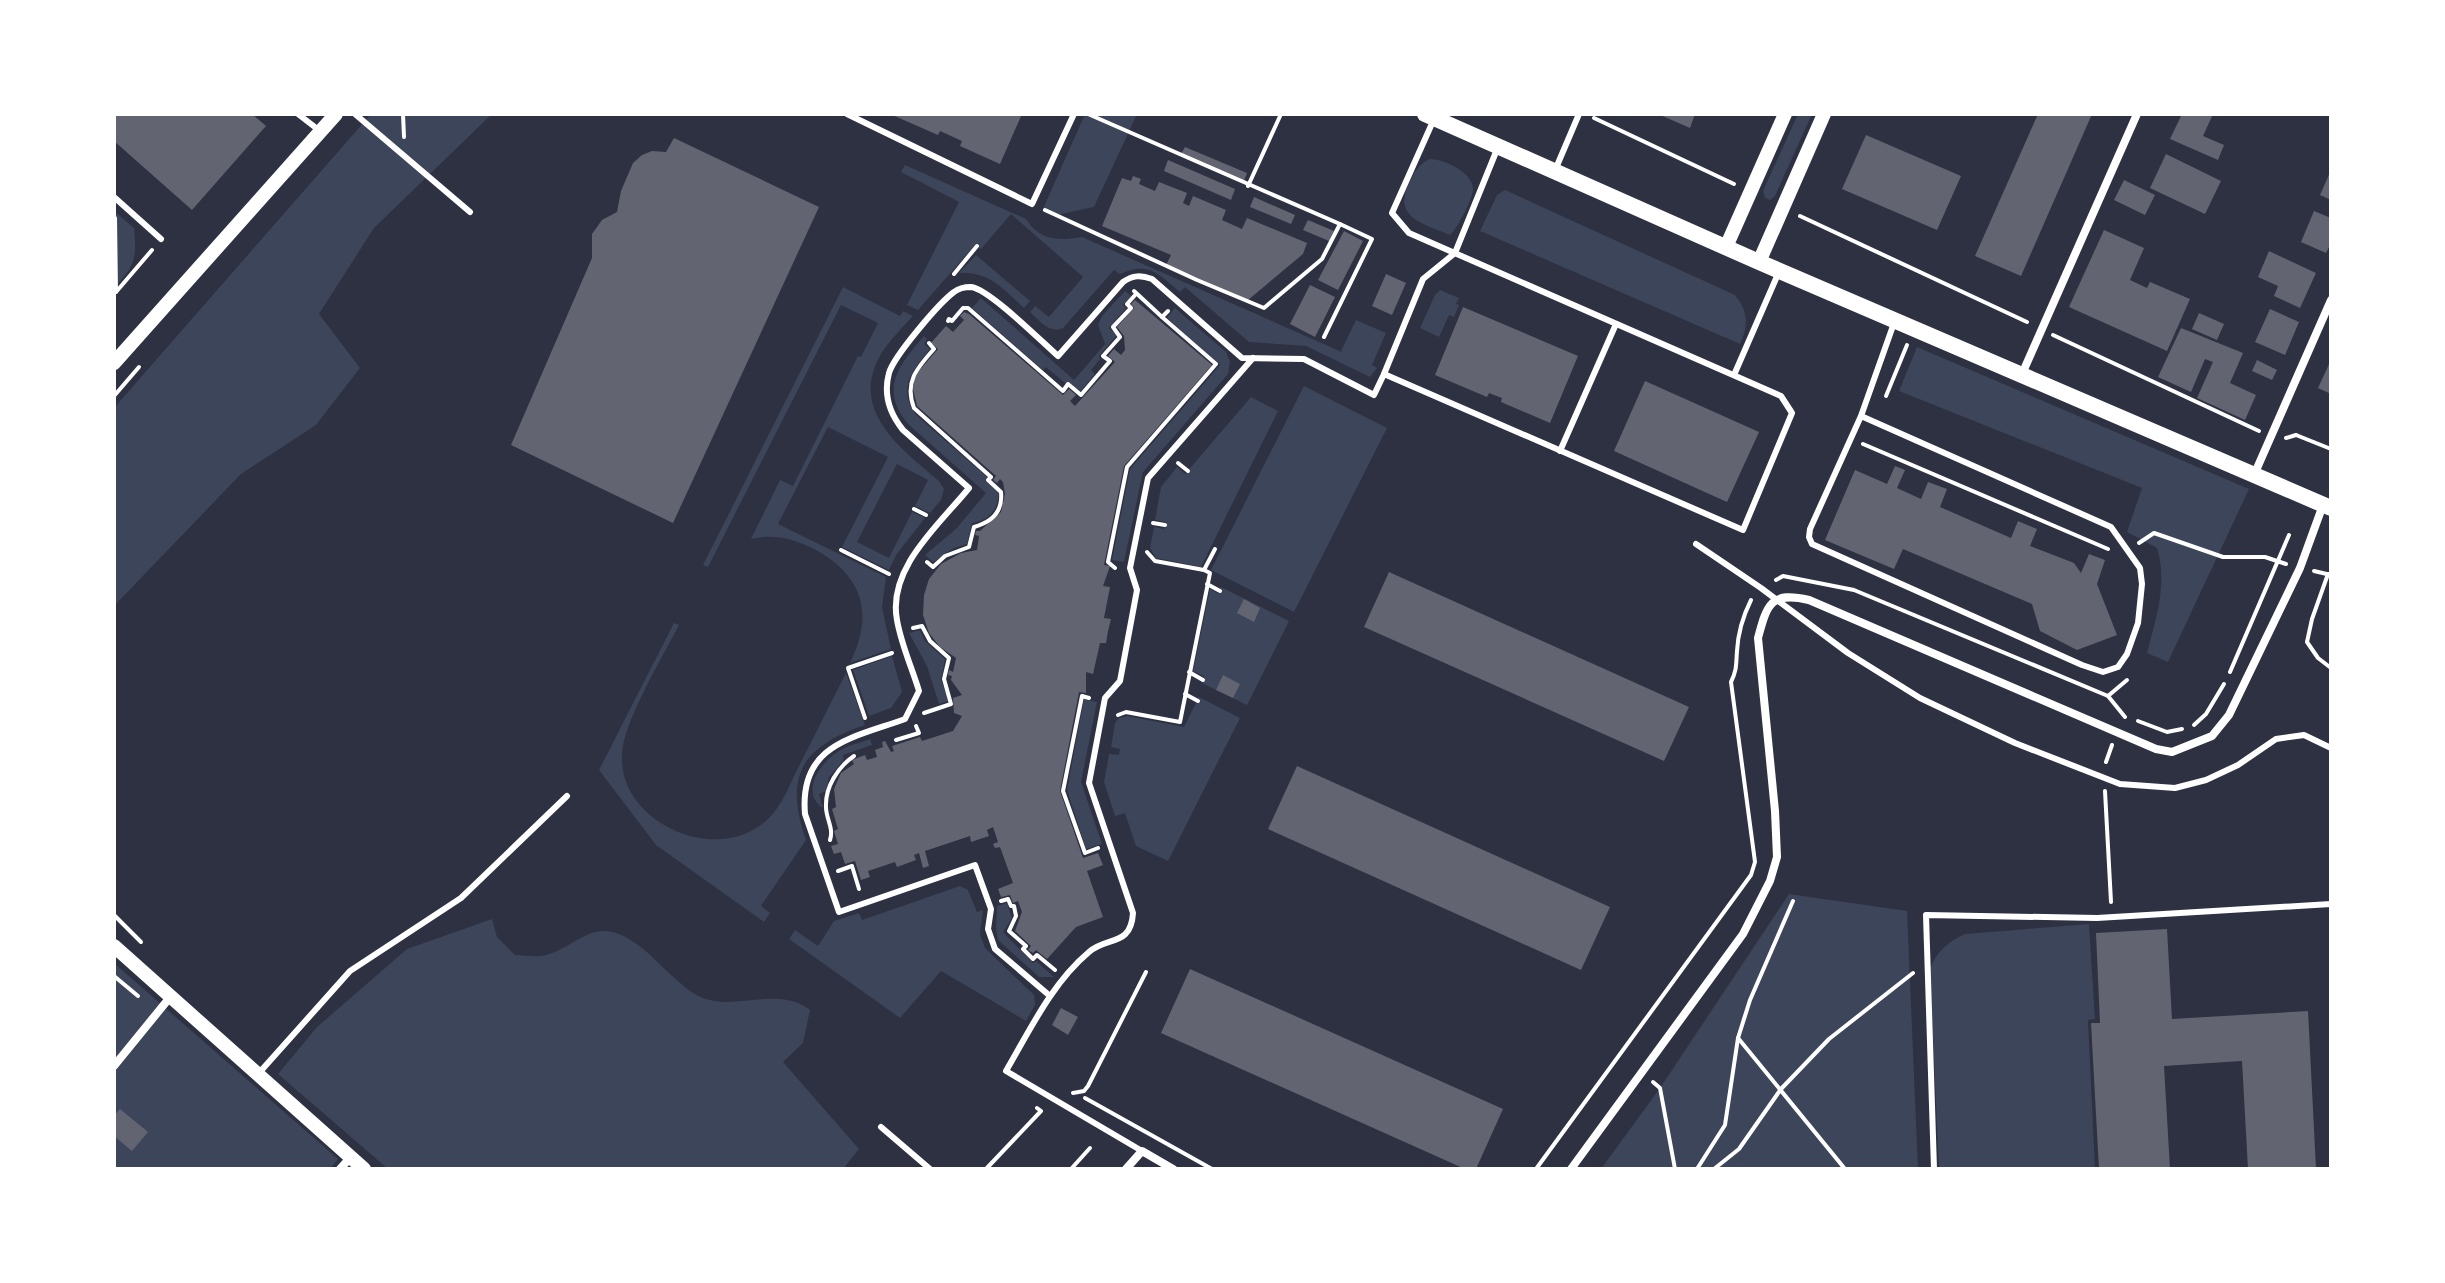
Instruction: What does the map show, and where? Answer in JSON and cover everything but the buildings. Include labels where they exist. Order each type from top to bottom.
[{"type":"main road","points":[[1430,116],[2327,507]]},
{"type":"street","points":[[114,363],[336,114]]},
{"type":"street","points":[[1726,247],[1785,114]]},
{"type":"street","points":[[1759,262],[1824,114]]},
{"type":"street","points":[[2022,374],[2137,114]]},
{"type":"street","points":[[2254,475],[2331,300]]},
{"type":"street","points":[[1571,1169],[1743,934],[1770,881],[1777,857],[1775,811],[1758,638],[1764,615],[1774,600],[1788,595],[1809,600],[2156,749],[2172,752],[2212,736],[2229,715],[2327,507]]},
{"type":"street","points":[[114,946],[364,1169]]},
{"type":"street","points":[[114,1066],[172,995]]},
{"type":"street","points":[[1126,1169],[1142,1151],[1173,1169]]},
{"type":"street","points":[[340,1169],[351,1157]]},
{"type":"lane","points":[[298,114],[320,131]]},
{"type":"lane","points":[[355,114],[470,212]]},
{"type":"lane","points":[[847,114],[1032,204],[1074,114]]},
{"type":"lane","points":[[1555,172],[1582,114]]},
{"type":"lane","points":[[1384,374],[1743,530],[1792,413],[1781,396],[1409,233],[1392,213],[1430,116]]},
{"type":"lane","points":[[1050,996],[995,949],[988,929],[991,909],[975,865],[839,912],[805,814],[804,799],[812,768],[832,746],[905,719],[919,691],[897,619],[898,590],[911,559],[969,488],[895,420],[886,394],[889,373],[898,355],[952,293],[966,287],[982,290],[1058,356],[1123,282],[1135,276],[1144,276],[1152,279],[1242,358],[1304,359],[1374,395],[1423,279],[1455,253],[1498,147]]},
{"type":"lane","points":[[114,197],[161,239]]},
{"type":"lane","points":[[1734,375],[1779,270]]},
{"type":"lane","points":[[1861,416],[2111,527],[2140,568],[2142,584],[2138,623],[2127,654],[2118,667],[2103,672],[1817,547],[1809,537],[1861,416],[1896,320]]},
{"type":"lane","points":[[1560,451],[1616,324]]},
{"type":"lane","points":[[1142,1151],[1006,1071],[1050,996],[1091,950],[1119,939],[1126,934],[1132,922],[1133,913],[1089,783],[1104,701],[1120,681],[1123,666],[1137,590],[1130,568],[1148,478],[1253,358]]},
{"type":"lane","points":[[1696,544],[1848,653],[1920,698],[2015,743],[2120,784],[2175,788],[2206,780],[2238,765],[2276,739],[2304,735],[2331,748]]},
{"type":"lane","points":[[258,1073],[350,971],[461,898],[567,796]]},
{"type":"lane","points":[[1934,1169],[1926,915],[2112,917],[2331,904]]},
{"type":"lane","points":[[881,1127],[930,1169]]},
{"type":"path","points":[[1088,114],[1372,239],[1324,337]]},
{"type":"path","points":[[1248,186],[1281,114]]},
{"type":"path","points":[[1582,114],[1750,192]]},
{"type":"path","points":[[1032,204],[1264,308],[1322,259],[1340,224]]},
{"type":"path","points":[[1783,207],[2271,437]]},
{"type":"path","points":[[114,210],[114,292]]},
{"type":"path","points":[[114,292],[161,239]]},
{"type":"path","points":[[949,279],[961,276]]},
{"type":"path","points":[[1123,282],[1162,317],[1177,301]]},
{"type":"path","points":[[1875,423],[1914,328]]},
{"type":"path","points":[[2275,427],[2331,449]]},
{"type":"path","points":[[1859,442],[2118,553],[2126,547]]},
{"type":"path","points":[[1168,471],[1176,461],[1188,471]]},
{"type":"path","points":[[914,509],[931,517]]},
{"type":"path","points":[[1148,535],[1151,522],[1165,525]]},
{"type":"path","points":[[2136,545],[2154,533],[2223,557],[2265,557],[2277,561]]},
{"type":"path","points":[[1536,1169],[1751,875],[1755,862],[1731,682],[1738,669],[1737,651],[1743,616],[1754,594],[1761,588],[1783,576],[1854,590],[2108,696],[2124,717],[2167,732],[2192,726],[2206,714],[2225,682],[2289,535]]},
{"type":"path","points":[[1112,721],[1126,712],[1180,722],[1210,573],[1155,561],[1146,547]]},
{"type":"path","points":[[1204,570],[1215,549]]},
{"type":"path","points":[[841,550],[890,575]]},
{"type":"path","points":[[2328,574],[2307,642],[2318,658],[2331,668]]},
{"type":"path","points":[[1207,584],[1220,591]]},
{"type":"path","points":[[1189,672],[1203,680]]},
{"type":"path","points":[[1185,694],[1198,701]]},
{"type":"path","points":[[1109,845],[1085,853],[1063,791],[1082,696],[1104,701],[1117,716]]},
{"type":"path","points":[[2112,917],[2104,811],[2106,760],[2124,717]]},
{"type":"path","points":[[1697,1169],[1725,1125],[1738,1038],[1750,1000],[1793,901]]},
{"type":"path","points":[[1065,963],[1057,972],[1065,979]]},
{"type":"path","points":[[1714,1169],[1739,1149],[1781,1089],[1829,1039],[1927,963]]},
{"type":"path","points":[[1077,1093],[1088,1086],[1146,972]]},
{"type":"path","points":[[1738,1038],[1845,1169]]},
{"type":"path","points":[[1660,1088],[1675,1169]]},
{"type":"path","points":[[986,1169],[1041,1111],[1030,1101],[1037,1089]]},
{"type":"path","points":[[1067,1091],[1077,1093],[1212,1169]]},
{"type":"path","points":[[1071,1169],[1090,1148]]},
{"type":"shaded area","points":[[371,114],[492,114],[374,228],[319,314],[360,368],[316,425],[241,474],[114,606],[114,408]]},
{"type":"shaded area","points":[[1085,114],[1137,114],[1094,207],[1052,216],[1042,211]]},
{"type":"shaded area","points":[[1798,114],[1812,114],[1775,196],[1770,200],[1765,198],[1763,191]]},
{"type":"shaded area","points":[[1430,159],[1457,168],[1472,184],[1467,207],[1450,235],[1414,218],[1405,205],[1409,184],[1422,163]]},
{"type":"shaded area","points":[[905,165],[1026,219],[1037,232],[1051,238],[1082,237],[1344,353],[1341,351],[1356,320],[1386,333],[1372,365],[1377,368],[1370,377],[1306,346],[1249,342],[1185,287],[1180,292],[1146,269],[1120,274],[1114,270],[1063,328],[1049,328],[1030,312],[1035,306],[1049,317],[1083,277],[1011,214],[981,249],[975,245],[918,310],[907,305],[959,202],[901,172]]},
{"type":"shaded area","points":[[1505,190],[1735,295],[1746,318],[1740,344],[1480,231],[1497,195]]},
{"type":"shaded area","points":[[114,211],[134,228],[135,248],[130,267],[114,288]]},
{"type":"shaded area","points":[[976,255],[1030,301],[1024,308],[987,278],[959,273]]},
{"type":"shaded area","points":[[843,287],[900,316],[903,311],[913,316],[881,354],[872,374],[871,393],[883,426],[944,489],[941,500],[930,513],[915,506],[928,480],[897,464],[857,542],[889,558],[912,512],[925,518],[896,555],[889,570],[842,547],[888,457],[828,427],[778,524],[886,577],[882,607],[891,649],[850,663],[862,627],[859,596],[853,582],[829,558],[812,548],[782,538],[751,539],[780,480],[793,486],[858,356],[861,357],[878,323],[841,305],[708,567],[703,565]]},
{"type":"shaded area","points":[[1440,290],[1459,298],[1456,304],[1459,305],[1454,317],[1449,315],[1439,337],[1420,328]]},
{"type":"shaded area","points":[[1125,291],[1131,296],[1123,305],[1126,308],[1109,328],[1117,335],[1099,356],[1091,370],[1095,374],[1080,392],[1046,367],[1043,370],[972,308],[981,298],[1074,380],[1105,344],[1098,325],[1102,316]]},
{"type":"shaded area","points":[[1175,308],[1226,352],[1230,362],[1228,374],[1143,472],[1124,562],[1112,560],[1130,469],[1220,365],[1167,318]]},
{"type":"shaded area","points":[[924,336],[927,339],[924,344],[930,349],[909,380],[910,406],[916,415],[987,477],[985,481],[999,492],[992,514],[972,523],[967,544],[954,548],[933,562],[925,555],[956,529],[986,493],[908,424],[899,411],[895,400],[896,378],[900,367]]},
{"type":"shaded area","points":[[1917,347],[2249,489],[2168,662],[2147,653],[2161,587],[2157,548],[2127,532],[2142,488],[1899,391]]},
{"type":"shaded area","points":[[1304,386],[1387,428],[1294,612],[1211,570]]},
{"type":"shaded area","points":[[1251,397],[1278,411],[1201,567],[1156,558],[1150,548],[1154,527],[1164,529],[1166,522],[1155,520],[1161,487],[1177,467],[1185,474]]},
{"type":"shaded area","points":[[1221,587],[1289,621],[1247,705],[1202,683],[1204,676],[1193,671],[1210,589],[1219,594]]},
{"type":"shaded area","points":[[674,623],[679,625],[637,707],[622,753],[625,778],[636,800],[653,818],[675,830],[699,838],[724,839],[748,832],[769,818],[786,793],[846,673],[865,725],[826,743],[812,754],[803,767],[797,798],[806,840],[761,906],[770,913],[764,922],[656,845],[599,770]]},
{"type":"shaded area","points":[[920,630],[925,641],[945,659],[941,680],[949,701],[939,704],[927,666],[909,633]]},
{"type":"shaded area","points":[[892,656],[902,692],[891,708],[869,716],[853,670]]},
{"type":"shaded area","points":[[1199,697],[1240,718],[1168,861],[1136,846],[1125,813],[1115,816],[1104,782],[1109,754],[1119,755],[1120,749],[1111,747],[1115,723],[1119,718],[1127,716],[1184,727]]},
{"type":"shaded area","points":[[1084,699],[1097,702],[1081,782],[1102,844],[1086,849],[1067,790]]},
{"type":"shaded area","points":[[870,739],[872,745],[843,755],[844,760],[829,777],[826,791],[819,794],[823,808],[813,794],[820,769],[839,751]]},
{"type":"shaded area","points":[[960,886],[968,890],[977,912],[983,910],[980,934],[985,948],[1034,995],[1035,1005],[1026,1021],[941,971],[900,1018],[789,939],[795,930],[818,946],[834,921],[859,913],[862,920]]},
{"type":"shaded area","points":[[1789,894],[1907,911],[1918,1169],[1601,1169],[1660,1088]]},
{"type":"shaded area","points":[[1007,903],[1012,918],[1003,932],[1033,963],[1036,961],[1054,977],[1039,977],[998,940],[997,906]]},
{"type":"shaded area","points":[[492,919],[497,937],[515,955],[542,956],[595,932],[616,933],[630,939],[679,982],[703,998],[730,1002],[785,999],[810,1010],[803,1043],[783,1062],[859,1149],[843,1169],[388,1169],[278,1074],[317,1027],[407,949]]},
{"type":"shaded area","points":[[2089,924],[2095,1019],[2088,1020],[2095,1169],[1939,1169],[1930,969],[1939,952],[1965,934]]},
{"type":"shaded area","points":[[114,963],[338,1159],[330,1169],[114,1169]]}]
